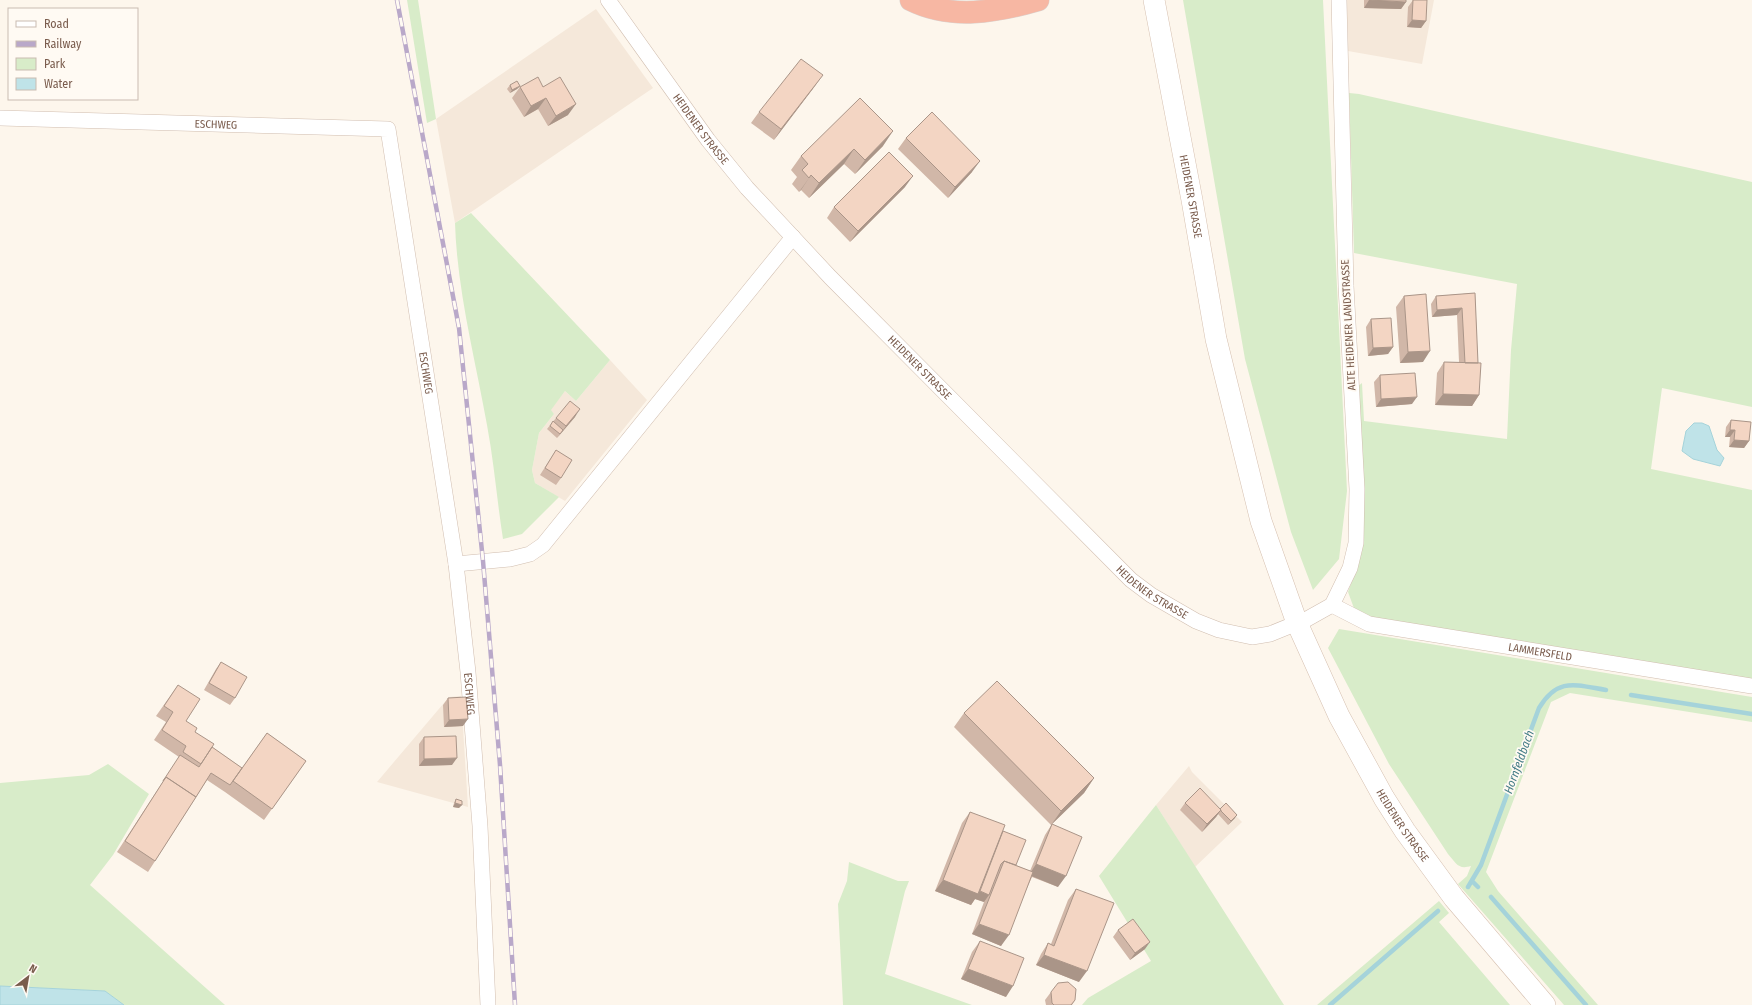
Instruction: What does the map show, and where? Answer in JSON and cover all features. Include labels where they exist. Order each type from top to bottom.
[{"type":"highway","points":[[911,0],[934,10],[962,12],[986,11],[1018,6],[1038,0]]},
{"type":"main road","name":"HEIDENER STRASSE","points":[[1154,0],[1190,185],[1216,339],[1261,520],[1297,623],[1339,716],[1384,798],[1405,831],[1454,898],[1545,1005]]},
{"type":"street","name":"HEIDENER STRASSE","points":[[608,0],[708,140],[748,188],[836,283],[1136,584],[1173,609],[1196,621],[1236,634],[1252,637],[1270,634],[1297,623]]},
{"type":"street","name":"ALTE HEIDENER LANDSTRASSE","points":[[1332,605],[1350,568],[1356,543],[1358,516],[1346,286],[1339,0]]},
{"type":"street","name":"ESCHWEG","points":[[0,118],[388,129],[456,564],[468,672],[480,826],[488,1005]]},
{"type":"street","points":[[456,564],[510,559],[530,554],[543,545],[793,237]]},
{"type":"street","points":[[1297,623],[1332,605]]},
{"type":"street","name":"LAMMERSFELD","points":[[1332,605],[1369,624],[1752,686]]},
{"type":"shaded area","points":[[1347,0],[1434,0],[1422,64],[1348,51]]},
{"type":"shaded area","points":[[596,9],[653,88],[455,223],[436,119]]},
{"type":"shaded area","points":[[610,360],[647,400],[565,501],[535,483],[532,470],[539,433],[554,414],[550,410],[565,391],[576,401]]},
{"type":"shaded area","points":[[461,696],[468,807],[377,782],[449,697]]},
{"type":"shaded area","points":[[1189,766],[1192,772],[1242,822],[1195,867],[1156,805]]},
{"type":"green space","points":[[407,0],[418,0],[436,119],[427,123]]},
{"type":"green space","points":[[1183,0],[1323,0],[1347,491],[1339,559],[1313,590],[1291,532],[1245,359]]},
{"type":"green space","points":[[1349,93],[1752,182],[1752,407],[1662,388],[1651,469],[1752,490],[1752,681],[1376,619],[1355,611],[1348,592],[1356,569],[1364,529],[1357,387],[1362,383],[1364,421],[1507,439],[1511,350],[1517,284],[1354,253]]},
{"type":"green space","points":[[471,213],[610,360],[576,401],[565,391],[551,410],[554,414],[539,433],[532,470],[535,483],[559,497],[522,534],[503,539],[489,439],[467,324],[456,248],[455,223]]},
{"type":"green space","points":[[1339,629],[1752,697],[1752,722],[1570,693],[1551,702],[1486,872],[1498,891],[1598,1005],[1564,1005],[1458,884],[1467,876],[1471,866],[1463,867],[1455,863],[1389,764],[1328,648]]},
{"type":"green space","points":[[108,764],[149,794],[113,855],[90,885],[225,1005],[124,1005],[105,991],[0,986],[0,783],[89,775]]},
{"type":"green space","points":[[1156,805],[1284,1005],[1082,1005],[1088,998],[1151,961],[1099,876]]},
{"type":"green space","points":[[849,862],[898,881],[909,881],[905,891],[885,974],[972,1005],[843,1005],[838,904],[847,881]]},
{"type":"green space","points":[[1439,901],[1449,913],[1439,922],[1510,1005],[1317,1005]]},
{"type":"water","points":[[1694,423],[1702,423],[1709,426],[1717,450],[1724,458],[1720,466],[1693,459],[1682,451],[1686,431]]},
{"type":"water","points":[[0,986],[105,991],[124,1005],[0,1005]]},
{"type":"building","points":[[1369,0],[1406,0],[1406,2]]},
{"type":"building","points":[[1413,0],[1427,0],[1426,21],[1412,20]]},
{"type":"building","points":[[801,59],[823,75],[781,129],[759,112]]},
{"type":"building","points":[[538,77],[543,87],[560,77],[576,104],[556,116],[546,98],[531,106],[520,87]]},
{"type":"building","points":[[517,81],[520,86],[512,90],[510,85]]},
{"type":"building","points":[[860,98],[893,131],[865,160],[854,149],[819,183],[811,175],[809,178],[802,170],[808,164],[801,156]]},
{"type":"building","points":[[932,112],[980,161],[955,187],[906,138]]},
{"type":"building","points":[[889,152],[913,176],[858,231],[834,207]]},
{"type":"building","points":[[1475,293],[1478,363],[1465,363],[1462,308],[1437,310],[1436,296]]},
{"type":"building","points":[[1426,294],[1430,351],[1408,352],[1404,296]]},
{"type":"building","points":[[1391,318],[1393,347],[1373,348],[1371,319]]},
{"type":"building","points":[[1444,362],[1481,363],[1479,395],[1443,394]]},
{"type":"building","points":[[1415,373],[1417,397],[1381,399],[1380,375]]},
{"type":"building","points":[[570,401],[580,409],[566,426],[556,418]]},
{"type":"building","points":[[1731,420],[1751,422],[1749,441],[1734,440],[1735,430],[1730,430]]},
{"type":"building","points":[[553,421],[563,430],[560,434],[550,426]]},
{"type":"building","points":[[556,450],[572,460],[561,478],[545,468]]},
{"type":"building","points":[[221,662],[247,677],[235,698],[209,683]]},
{"type":"building","points":[[997,681],[1094,778],[1061,811],[964,713]]},
{"type":"building","points":[[178,685],[200,699],[186,721],[197,728],[195,732],[214,744],[201,764],[183,752],[186,746],[162,730],[173,712],[164,706]]},
{"type":"building","points":[[466,697],[468,719],[449,720],[448,698]]},
{"type":"building","points":[[267,733],[306,761],[272,809],[233,781]]},
{"type":"building","points":[[456,736],[457,758],[424,759],[424,737]]},
{"type":"building","points":[[212,747],[242,768],[230,785],[211,773],[196,797],[166,777],[163,781],[180,755],[199,767]]},
{"type":"building","points":[[166,777],[196,797],[155,861],[125,841]]},
{"type":"building","points":[[1200,788],[1221,810],[1207,824],[1185,803]]},
{"type":"building","points":[[456,799],[462,801],[462,805],[455,803]]},
{"type":"building","points":[[1226,803],[1237,815],[1231,821],[1220,809]]},
{"type":"building","points":[[970,812],[1005,825],[978,894],[943,880]]},
{"type":"building","points":[[1052,824],[1082,837],[1066,876],[1036,864]]},
{"type":"building","points":[[1003,831],[1026,840],[1016,865],[1004,861],[1001,864],[989,895],[980,891]]},
{"type":"building","points":[[1004,861],[1033,872],[1009,935],[979,924]]},
{"type":"building","points":[[1076,889],[1114,903],[1087,971],[1044,955],[1048,943],[1054,946]]},
{"type":"building","points":[[1133,919],[1150,942],[1135,953],[1118,930]]},
{"type":"building","points":[[980,941],[1024,958],[1013,986],[968,969]]},
{"type":"building","points":[[1068,982],[1076,989],[1075,1000],[1071,1005],[1054,1005],[1052,1003],[1051,992],[1058,983]]},
{"type":"waterway","name":"Hornfeldbach","points":[[1468,887],[1481,865],[1539,708],[1546,698],[1560,687],[1576,685],[1606,690]]},
{"type":"waterway","name":"Hornfeldbach","points":[[1631,695],[1752,714]]},
{"type":"waterway","points":[[1472,881],[1478,887]]},
{"type":"waterway","points":[[1491,897],[1586,1005]]},
{"type":"waterway","name":"Hornfeldbach","points":[[1330,1005],[1438,911]]},
{"type":"railway","points":[[397,0],[459,328],[483,561],[500,765],[515,1005]]}]
